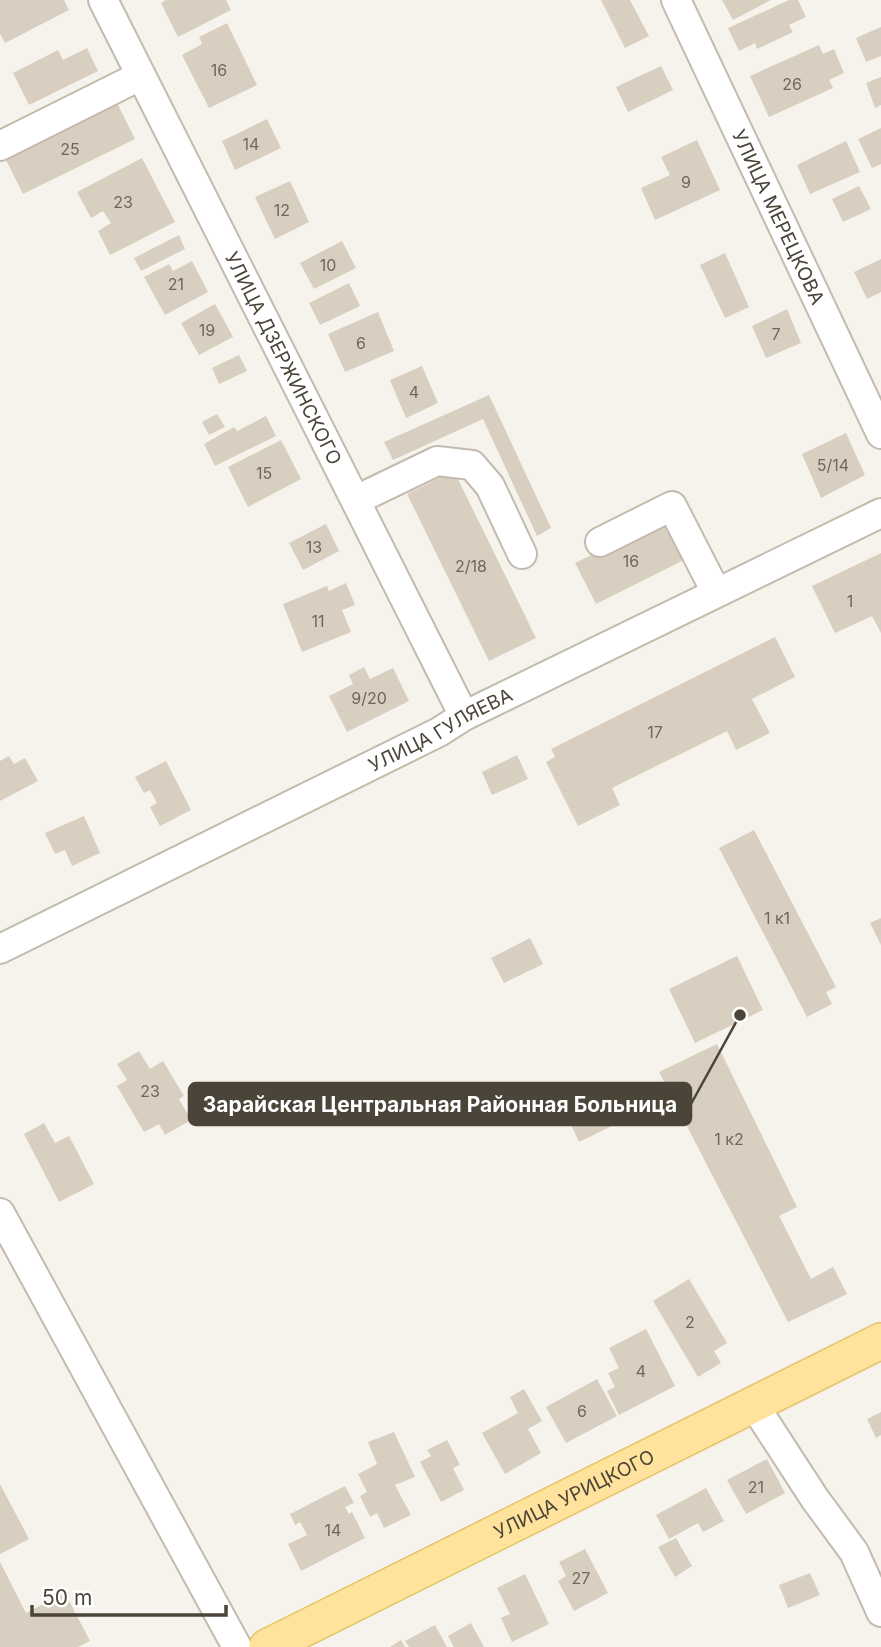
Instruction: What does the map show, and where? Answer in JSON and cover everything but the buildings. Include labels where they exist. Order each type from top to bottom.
[{"type":"main road","name":"УЛИЦА УРИЦКОГО","points":[[267,1647],[881,1341]]},
{"type":"street","name":"УЛИЦА ДЗЕРЖИНСКОГО","points":[[103,0],[464,716]]},
{"type":"street","name":"УЛИЦА МЕРЕЦКОВА","points":[[676,0],[881,434]]},
{"type":"street","points":[[0,146],[141,76]]},
{"type":"street","points":[[356,500],[437,461],[472,465],[490,486],[522,554]]},
{"type":"street","points":[[600,542],[672,506],[716,592]]},
{"type":"street","name":"УЛИЦА ГУЛЯЕВА","points":[[3,941],[439,732],[464,716],[881,513]]},
{"type":"street","points":[[0,1213],[236,1647]]},
{"type":"street","points":[[754,1405],[815,1499],[854,1552],[880,1607]]},
{"type":"place","name":"Зарайская Центральная Районная Больница","points":[[740,1015]]}]
